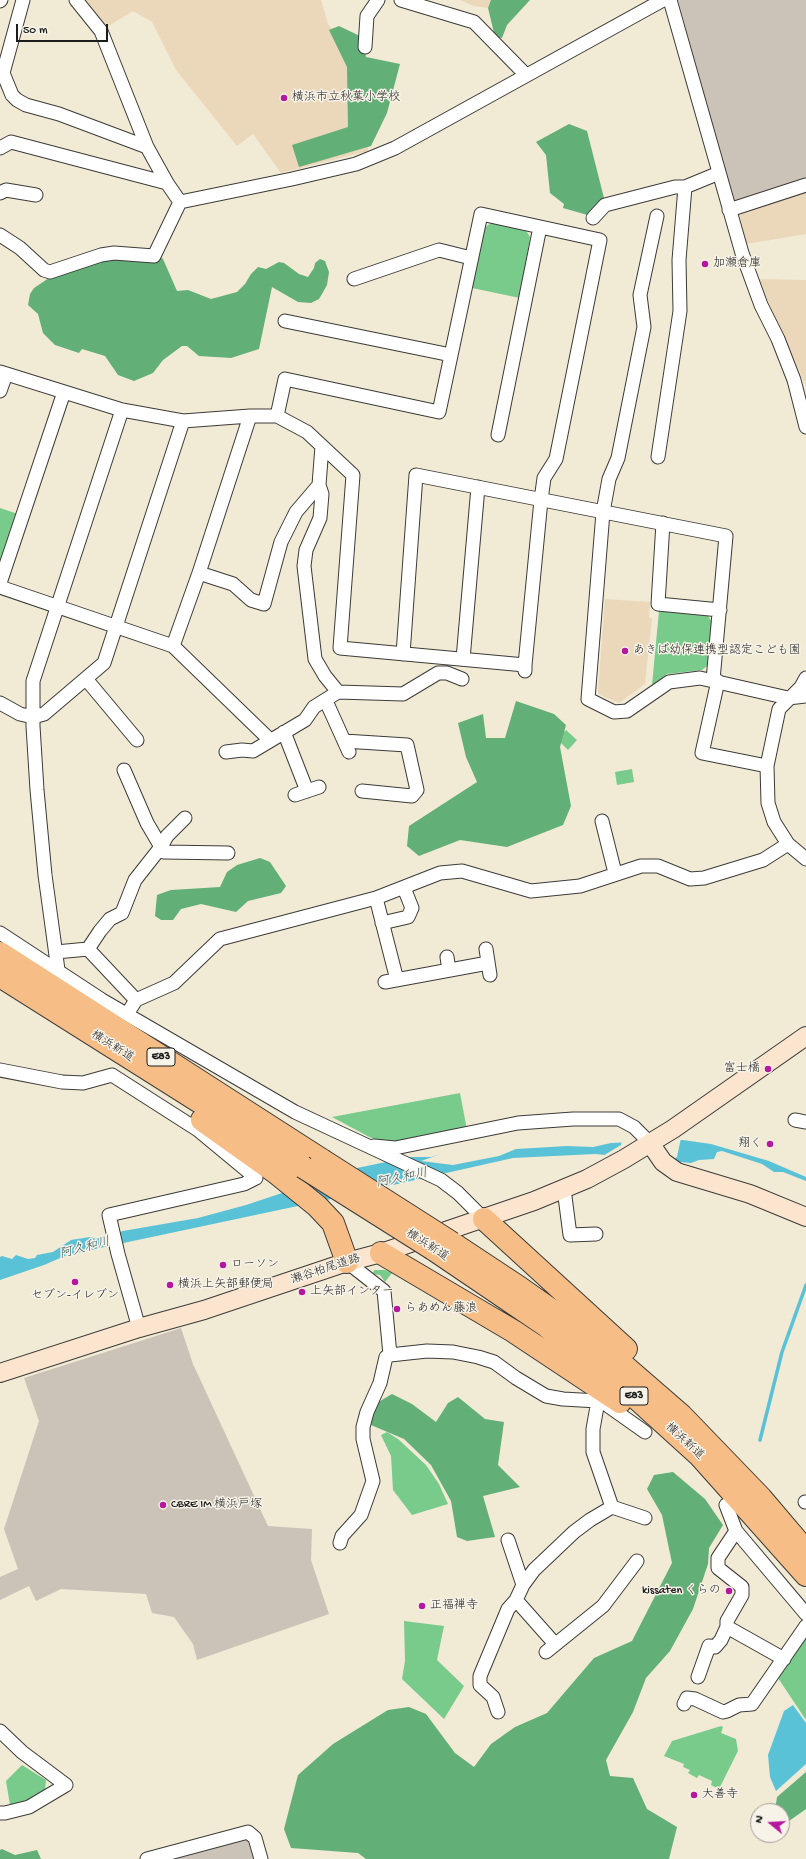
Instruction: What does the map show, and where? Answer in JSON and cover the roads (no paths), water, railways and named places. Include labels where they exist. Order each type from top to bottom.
[{"type":"highway","name":"横浜新道","points":[[3,942],[312,1163]]},
{"type":"highway","name":"横浜新道","points":[[0,976],[93,1035],[312,1163],[443,1246],[520,1288],[598,1343],[681,1415],[761,1498],[806,1551]]},
{"type":"highway","points":[[93,1035],[203,1120],[275,1172],[317,1206],[333,1223],[347,1262]]},
{"type":"highway","points":[[484,1219],[657,1378],[681,1415]]},
{"type":"highway","name":"横浜新道","points":[[443,1246],[634,1396],[699,1455],[806,1575]]},
{"type":"highway","points":[[381,1253],[513,1331],[699,1455]]},
{"type":"main road","points":[[806,1036],[673,1129],[650,1143],[663,1162],[677,1172],[750,1194],[806,1217]]},
{"type":"main road","name":"瀬谷柏尾道路","points":[[0,1372],[140,1328],[204,1310],[347,1262],[381,1253],[484,1219],[588,1180],[650,1143]]},
{"type":"street","points":[[23,0],[1,73],[12,95],[17,100],[147,147]]},
{"type":"street","points":[[76,0],[101,31],[147,147],[167,183],[180,202]]},
{"type":"street","points":[[366,47],[367,16],[378,0]]},
{"type":"street","points":[[401,0],[474,22],[526,75]]},
{"type":"street","points":[[180,202],[356,164],[395,148],[663,0]]},
{"type":"street","points":[[670,0],[729,210],[761,305],[778,339],[794,380],[806,427]]},
{"type":"street","points":[[0,148],[11,142],[167,183]]},
{"type":"street","points":[[594,218],[605,205],[675,187],[685,187],[719,173]]},
{"type":"street","points":[[729,210],[806,185]]},
{"type":"street","points":[[658,457],[675,334],[680,311],[679,260],[685,187]]},
{"type":"street","points":[[0,193],[6,190],[36,195]]},
{"type":"street","points":[[0,235],[20,248],[44,270],[50,272],[101,255],[114,253],[154,256],[180,202]]},
{"type":"street","points":[[0,391],[3,373],[122,410],[183,421],[250,416],[277,416],[307,432],[353,475],[340,648],[463,659],[525,668],[544,478],[556,459],[600,240],[481,214],[439,412],[285,379],[277,416]]},
{"type":"street","points":[[657,216],[640,295],[644,327],[618,458],[609,479],[603,512],[588,699],[614,712],[627,711],[668,682],[700,678],[788,698],[806,696]]},
{"type":"street","points":[[498,435],[540,227]]},
{"type":"street","points":[[354,279],[439,250],[471,258]]},
{"type":"street","points":[[285,322],[451,355]]},
{"type":"street","points":[[0,583],[64,392]]},
{"type":"street","points":[[58,970],[42,852],[37,790],[32,681],[122,410]]},
{"type":"street","points":[[173,646],[199,573],[250,416]]},
{"type":"street","points":[[0,703],[20,714],[33,717],[44,714],[104,663],[183,421]]},
{"type":"street","points":[[322,446],[319,486],[322,494],[320,518],[306,550],[304,566],[315,659],[325,676],[338,692]]},
{"type":"street","points":[[403,654],[416,475],[726,536],[716,681],[702,753],[766,766]]},
{"type":"street","points":[[199,573],[233,584],[251,600],[264,604],[281,542],[296,512],[319,486]]},
{"type":"street","points":[[463,659],[478,487]]},
{"type":"street","points":[[663,523],[658,604],[720,610]]},
{"type":"street","points":[[0,587],[173,646],[270,740]]},
{"type":"street","points":[[226,752],[242,750],[253,751],[305,720],[314,707],[326,701],[338,692],[403,694],[438,673],[447,673],[462,679]]},
{"type":"street","points":[[806,678],[801,687],[788,698],[779,709],[766,766],[768,803],[774,822],[788,844],[806,858]]},
{"type":"street","points":[[86,679],[137,740]]},
{"type":"street","points":[[326,701],[346,746],[407,745],[417,790],[412,796],[370,788]]},
{"type":"street","points":[[284,732],[307,791]]},
{"type":"street","points":[[124,770],[148,823],[164,852],[228,853]]},
{"type":"street","points":[[88,949],[110,919],[122,913],[135,880],[167,836],[185,818]]},
{"type":"street","points":[[602,821],[614,873]]},
{"type":"street","points":[[127,1014],[136,1000],[174,983],[220,939],[376,898],[440,873],[462,871],[531,891],[580,886],[614,873],[641,866],[658,866],[690,879],[704,878],[762,860],[788,844]]},
{"type":"street","points":[[382,923],[408,917],[412,908],[404,888]]},
{"type":"street","points":[[376,898],[382,923],[391,981],[448,964],[489,969],[486,950]]},
{"type":"street","points":[[0,926],[9,934],[3,942],[58,970],[102,1000],[295,1112],[441,1180],[458,1193],[484,1219]]},
{"type":"street","points":[[56,952],[88,949]]},
{"type":"street","points":[[88,949],[136,1000]]},
{"type":"street","points":[[0,1070],[62,1082],[83,1083],[112,1075],[198,1130],[256,1178],[244,1184],[109,1215],[140,1328]]},
{"type":"street","points":[[367,1146],[395,1148],[518,1123],[573,1119],[619,1119],[634,1127],[650,1143]]},
{"type":"street","points":[[564,1189],[570,1235],[596,1234]]},
{"type":"street","points":[[347,1262],[384,1290],[390,1355]]},
{"type":"street","points":[[340,1543],[342,1536],[361,1515],[373,1481],[363,1439],[363,1427],[367,1412],[380,1383],[386,1357],[390,1355],[427,1351],[453,1352],[478,1357],[494,1362],[516,1378],[546,1396],[563,1399],[598,1401],[611,1407],[645,1432]]},
{"type":"street","points":[[598,1401],[593,1430],[593,1452],[612,1507]]},
{"type":"street","points":[[726,1505],[736,1531],[806,1614]]},
{"type":"street","points":[[498,1712],[493,1697],[480,1685],[480,1676],[508,1609],[516,1600],[523,1585],[534,1570],[574,1532],[590,1520],[612,1507],[645,1518]]},
{"type":"street","points":[[698,1677],[709,1646],[715,1647],[721,1640],[727,1627],[727,1621],[742,1595],[742,1587],[718,1568],[718,1558],[736,1531]]},
{"type":"street","points":[[508,1540],[523,1585]]},
{"type":"street","points":[[516,1600],[550,1648],[602,1606],[638,1561]]},
{"type":"street","points":[[684,1704],[687,1698],[696,1699],[723,1712],[739,1705],[752,1704],[806,1626]]},
{"type":"street","points":[[727,1627],[784,1659]]},
{"type":"street","points":[[0,1731],[22,1752],[66,1785],[29,1807],[6,1813],[0,1812]]},
{"type":"street","points":[[147,1859],[248,1832],[255,1838],[261,1859]]},
{"type":"water","name":"阿久和川","points":[[683,1140],[711,1144],[769,1161],[806,1177],[806,1181],[783,1172],[774,1172],[762,1164],[722,1151],[717,1152],[714,1159],[699,1160],[691,1163],[595,1154],[513,1158],[326,1200],[67,1255],[44,1265],[0,1280],[0,1257],[2,1256],[12,1259],[16,1255],[28,1259],[35,1258],[37,1255],[53,1252],[71,1240],[90,1237],[96,1239],[123,1231],[198,1218],[246,1205],[357,1168],[410,1157],[431,1157],[441,1154],[421,1161],[453,1165],[499,1156],[516,1149],[567,1146],[593,1147],[611,1143]]},
{"type":"water","points":[[793,1705],[806,1723],[806,1764],[776,1791],[770,1777],[768,1755],[784,1711]]},
{"type":"waterway","points":[[760,1440],[782,1352],[806,1285]]},
{"type":"place","name":"横浜市立秋葉小学校","points":[[284,98]]},
{"type":"place","name":"加瀬倉庫","points":[[705,264]]},
{"type":"place","name":"あきば幼保連携型認定こども園","points":[[625,651]]},
{"type":"place","name":"富士橋","points":[[768,1069]]},
{"type":"place","name":"翔く","points":[[770,1144]]},
{"type":"place","name":"ローソン","points":[[223,1265]]},
{"type":"place","name":"セブン-イレブン","points":[[75,1282]]},
{"type":"place","name":"横浜上矢部郵便局","points":[[170,1285]]},
{"type":"place","name":"上矢部インター","points":[[302,1292]]},
{"type":"place","name":"らあめん藤浪","points":[[397,1309]]},
{"type":"place","name":"CBRE IM 横浜戸塚","points":[[163,1505]]},
{"type":"place","name":"kissaten くらの","points":[[729,1591]]},
{"type":"place","name":"正福禅寺","points":[[422,1606]]},
{"type":"place","name":"大善寺","points":[[694,1795]]}]
